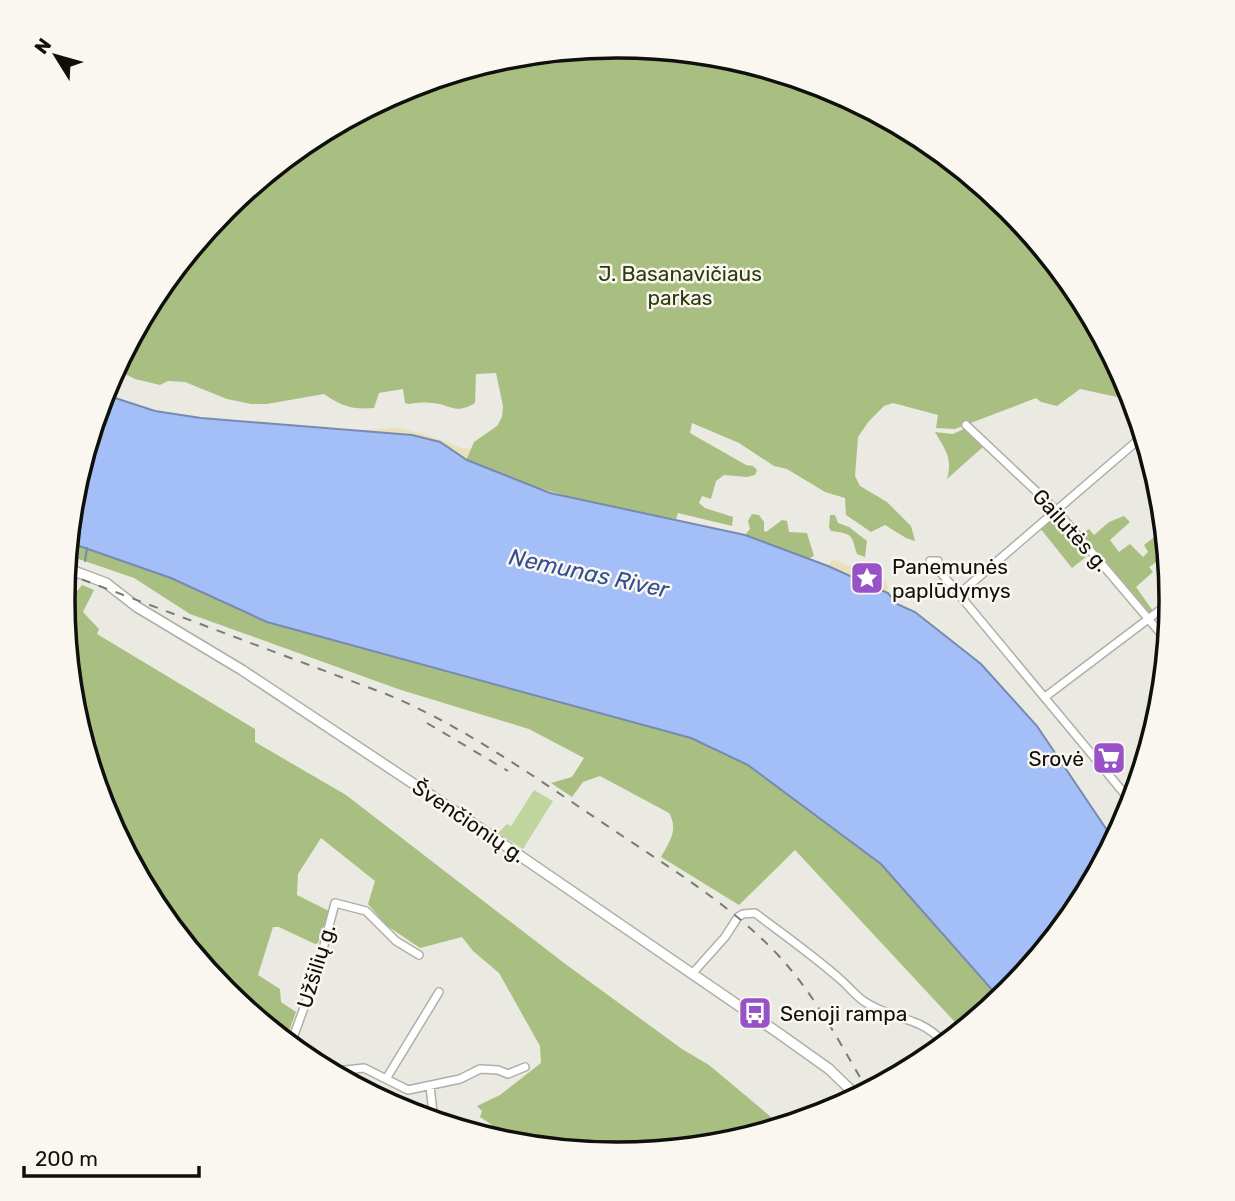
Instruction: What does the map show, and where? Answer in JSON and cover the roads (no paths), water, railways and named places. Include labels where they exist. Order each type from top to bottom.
[{"type":"street","name":"Gailutės g.","points":[[966,425],[1056,510],[1159,631]]},
{"type":"street","points":[[959,594],[1136,442]]},
{"type":"street","points":[[937,568],[1124,793]]},
{"type":"street","name":"Švenčionių g.","points":[[76,572],[106,583],[137,607],[242,670],[512,849],[829,1069],[851,1090]]},
{"type":"street","points":[[1045,697],[1160,611]]},
{"type":"street","name":"Užšilių g.","points":[[294,1036],[321,959],[335,903],[366,911],[396,941],[419,955]]},
{"type":"street","points":[[692,974],[725,937],[738,917],[755,914],[842,980],[864,1001],[887,1015],[931,1028],[939,1037]]},
{"type":"street","points":[[386,1079],[439,992]]},
{"type":"street","points":[[345,1070],[364,1068],[408,1090],[460,1079],[480,1069],[498,1070],[508,1074],[525,1067]]},
{"type":"street","points":[[430,1086],[433,1110]]},
{"type":"water","name":"Nemunas River","points":[[114,398],[155,411],[201,418],[412,435],[440,442],[467,460],[550,493],[745,535],[828,566],[888,593],[897,604],[915,612],[981,664],[1037,726],[1108,832],[1069,902],[1026,958],[993,991],[881,864],[748,765],[691,738],[267,622],[171,578],[78,545],[93,460]]},
{"type":"waterway","points":[[85,561],[87,548]]},
{"type":"railway","points":[[76,577],[386,694],[473,738],[528,773],[697,886],[759,936],[804,987],[864,1084]]},
{"type":"railway","points":[[427,723],[508,771]]},
{"type":"place","name":"Panemunės paplūdymys","points":[[867,578]]},
{"type":"place","name":"Srovė","points":[[1109,758]]},
{"type":"place","name":"Senoji rampa","points":[[755,1013]]},
{"type":"park label","name":"J. Basanavičiaus parkas","points":[[680,285]]}]
